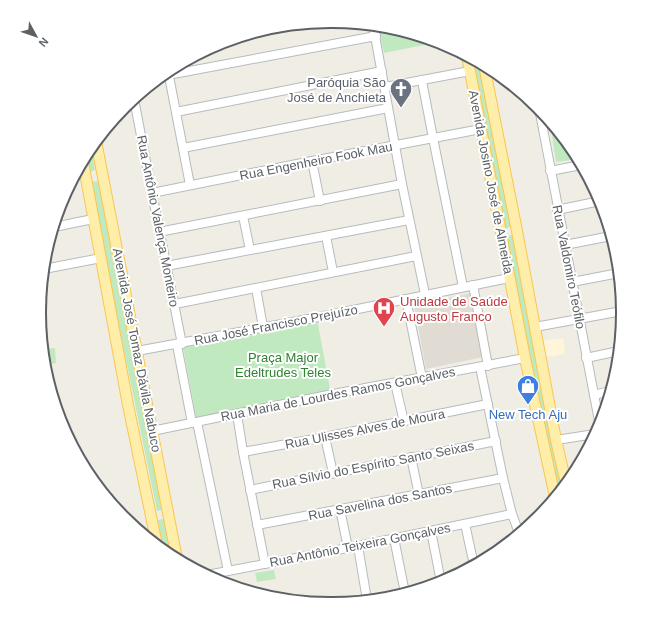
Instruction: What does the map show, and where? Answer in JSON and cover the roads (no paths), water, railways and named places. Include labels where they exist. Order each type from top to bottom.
[{"type":"main road","name":"Avenida Josino José de Almeida","points":[[468,63],[509,278],[553,490]]},
{"type":"main road","name":"Avenida Josino José de Almeida","points":[[486,74],[536,328],[556,440],[564,476]]},
{"type":"main road","name":"Avenida José Tomaz Dávila Nabuco","points":[[98,149],[177,551]]},
{"type":"main road","name":"Avenida José Tomaz Dávila Nabuco","points":[[84,172],[154,535]]},
{"type":"main road","points":[[86,180],[103,176]]},
{"type":"main road","points":[[501,233],[517,231]]},
{"type":"main road","points":[[151,516],[169,511]]},
{"type":"street","points":[[375,31],[402,184],[425,294]]},
{"type":"street","points":[[182,71],[376,36]]},
{"type":"street","points":[[176,112],[382,71]]},
{"type":"street","points":[[385,88],[470,71]]},
{"type":"street","points":[[169,79],[190,185]]},
{"type":"street","points":[[422,81],[432,138],[463,287]]},
{"type":"street","name":"Rua Antônio Valença Monteiro","points":[[135,106],[159,232],[175,304],[180,344],[195,422],[228,571]]},
{"type":"street","points":[[183,148],[388,108]]},
{"type":"street","name":"Rua Valdomiro Teófilo","points":[[541,121],[557,210],[597,412]]},
{"type":"street","name":"Rua Engenheiro Fook Mau","points":[[152,193],[482,129]]},
{"type":"street","points":[[312,161],[320,200]]},
{"type":"street","points":[[550,172],[575,166]]},
{"type":"street","points":[[159,232],[402,184]]},
{"type":"street","points":[[557,210],[593,202]]},
{"type":"street","points":[[243,216],[250,250]]},
{"type":"street","points":[[60,226],[93,219]]},
{"type":"street","points":[[166,266],[409,220]]},
{"type":"street","points":[[326,236],[333,272]]},
{"type":"street","points":[[565,245],[605,237]]},
{"type":"street","points":[[175,304],[416,256]]},
{"type":"street","points":[[50,268],[101,258]]},
{"type":"street","points":[[572,282],[613,274]]},
{"type":"street","name":"Rua José Francisco Prejuízo","points":[[137,351],[180,344],[509,278]]},
{"type":"street","points":[[473,285],[488,404],[503,478],[517,528]]},
{"type":"street","points":[[256,288],[263,327]]},
{"type":"street","points":[[406,299],[422,378]]},
{"type":"street","points":[[536,328],[616,312]]},
{"type":"street","points":[[586,358],[613,352]]},
{"type":"street","name":"Rua Maria de Lourdes Ramos Gonçalves","points":[[152,431],[525,358]]},
{"type":"street","points":[[395,383],[404,422]]},
{"type":"street","points":[[594,395],[604,393]]},
{"type":"street","name":"Rua Ulisses Alves de Moura","points":[[243,452],[404,422],[488,404]]},
{"type":"street","points":[[237,414],[265,564]]},
{"type":"street","points":[[556,440],[587,435]]},
{"type":"street","points":[[326,437],[333,473]]},
{"type":"street","name":"Rua Sílvio do Espírito Santo Seixas","points":[[250,490],[496,441]]},
{"type":"street","points":[[411,457],[419,495]]},
{"type":"street","name":"Rua Savelina dos Santos","points":[[257,525],[503,478]]},
{"type":"street","points":[[340,509],[348,548]]},
{"type":"street","name":"Rua Antônio Teixeira Gonçalves","points":[[217,573],[512,514]]},
{"type":"street","points":[[465,524],[473,559]]},
{"type":"street","points":[[431,531],[440,575]]},
{"type":"street","points":[[394,538],[404,587]]},
{"type":"street","points":[[358,546],[366,595]]},
{"type":"place","name":"Paróquia São José de Anchieta","points":[[401,108]]},
{"type":"place","name":"Unidade de Saúde Augusto Franco","points":[[384,328]]},
{"type":"place","name":"New Tech Aju","points":[[528,406]]},
{"type":"park label","name":"Praça Major Edeltrudes Teles","points":[[283,364]]}]
